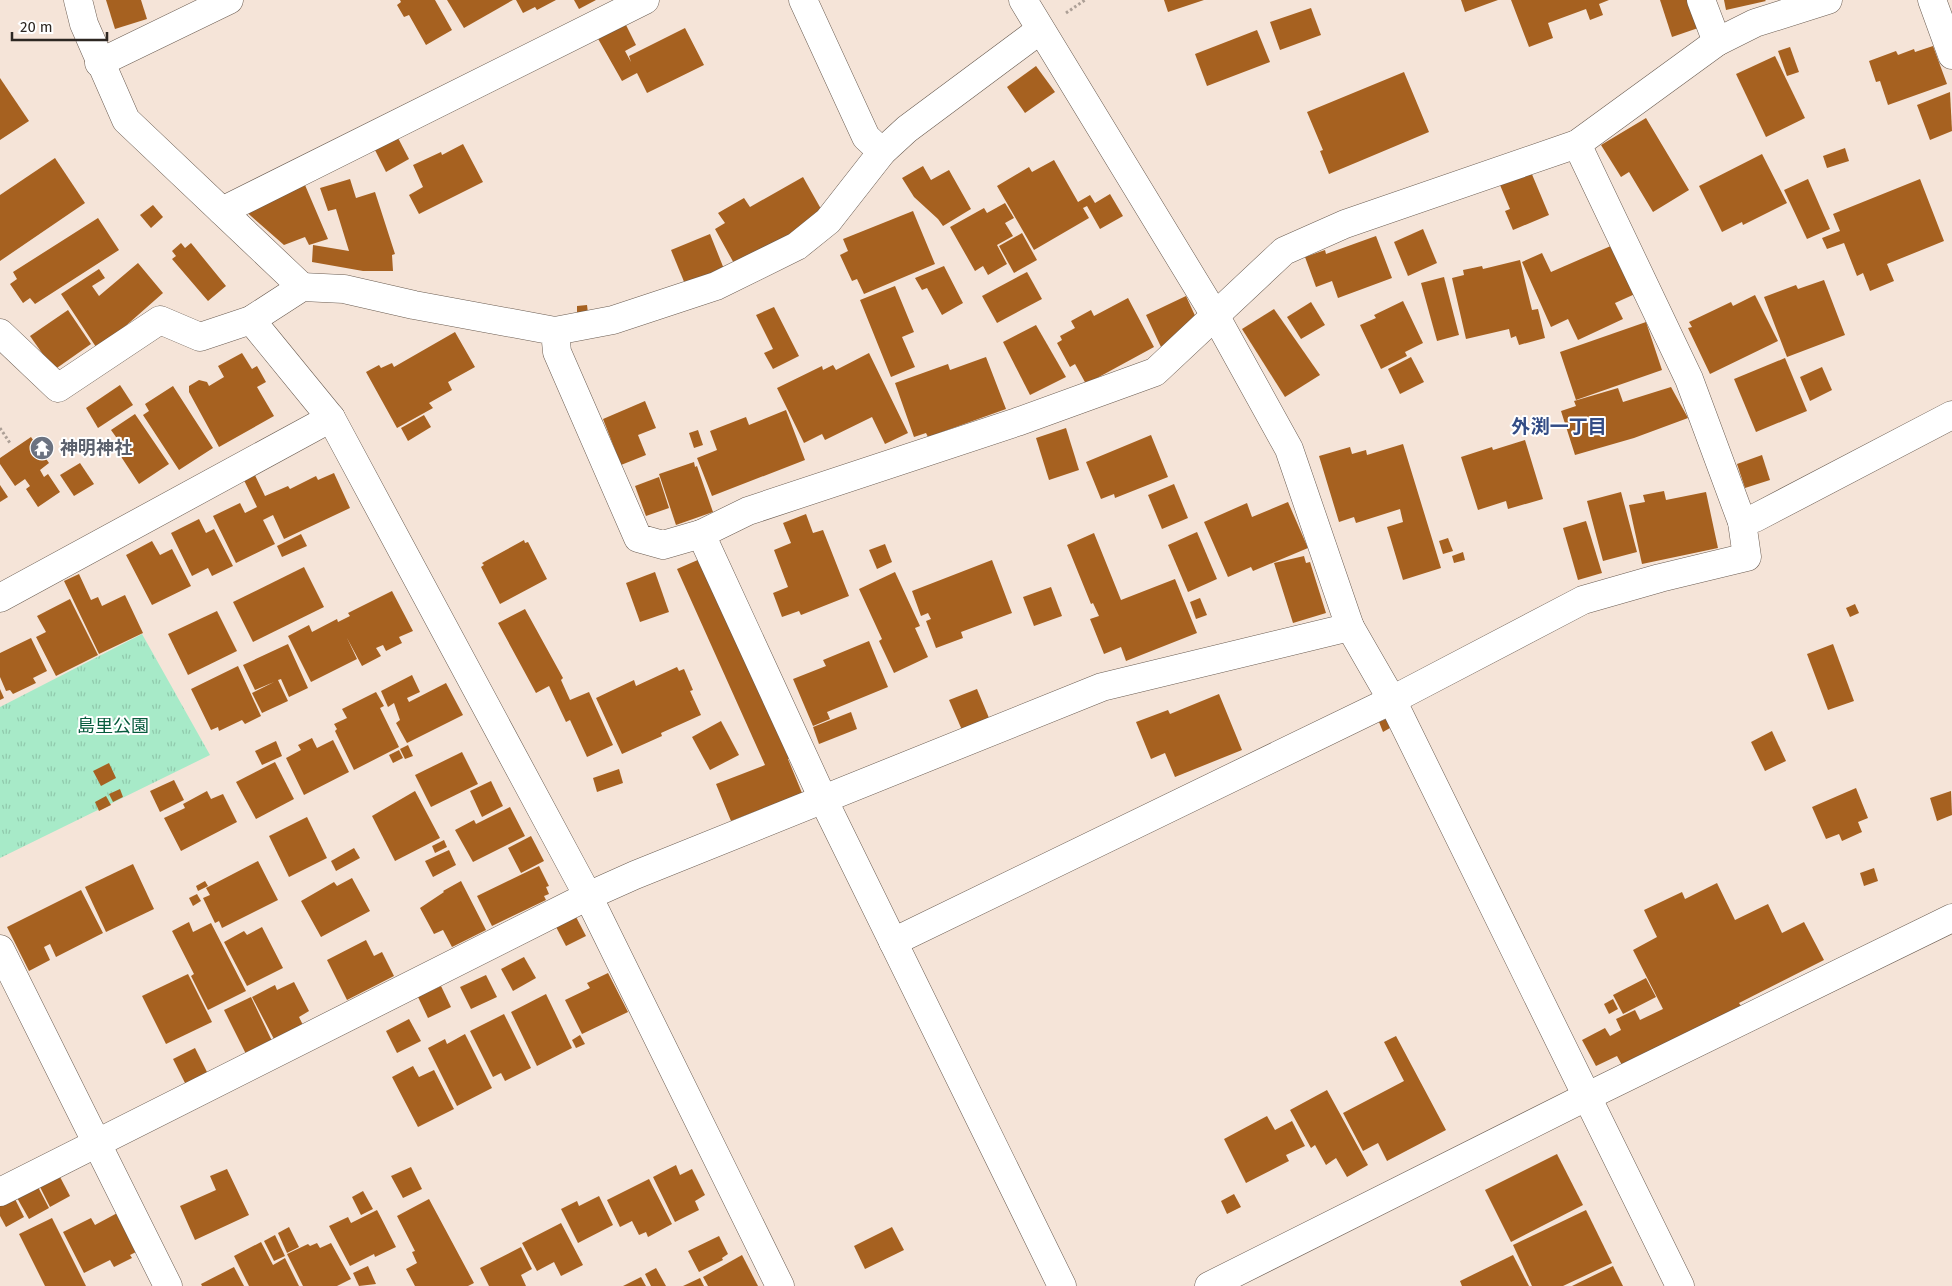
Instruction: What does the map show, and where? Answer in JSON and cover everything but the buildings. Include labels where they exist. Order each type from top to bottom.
[{"type":"street","points":[[78,0],[84,24],[99,63],[126,120],[302,287]]},
{"type":"street","points":[[99,63],[230,0]]},
{"type":"street","points":[[222,211],[645,0]]},
{"type":"street","points":[[803,0],[866,137],[882,152]]},
{"type":"street","points":[[1023,0],[1216,317],[1289,448],[1350,627],[1392,700],[1680,1286]]},
{"type":"street","points":[[1700,0],[1717,42]]},
{"type":"street","points":[[555,331],[557,352],[638,538],[663,545],[701,534],[748,511],[1018,422],[1155,372],[1216,317],[1284,251],[1345,224],[1577,144],[1717,42],[1755,23],[1828,0]]},
{"type":"street","points":[[1932,0],[1952,55]]},
{"type":"street","points":[[1,336],[58,388],[160,320],[200,337],[251,320],[302,287],[344,289],[414,305],[555,331],[613,320],[716,286],[797,246],[828,221],[882,152],[907,129],[1040,30]]},
{"type":"street","points":[[893,942],[1392,700],[1583,600],[1660,578],[1747,557],[1742,522],[1690,379],[1577,144]]},
{"type":"street","points":[[251,320],[331,418],[588,896],[780,1286]]},
{"type":"street","points":[[1742,522],[1755,518],[1952,415]]},
{"type":"street","points":[[0,598],[331,418]]},
{"type":"street","points":[[701,534],[823,799],[1062,1286]]},
{"type":"street","points":[[0,1192],[588,896],[1102,687],[1350,627]]},
{"type":"street","points":[[1209,1286],[1586,1097],[1952,918]]},
{"type":"street","points":[[0,949],[168,1286]]},
{"type":"path","points":[[0,428],[10,443]]},
{"type":"green space","name":"島里公園","points":[[142,634],[210,755],[0,858],[0,707]]},
{"type":"place","name":"神明神社","points":[[42,448]]},
{"type":"district","name":"外渕一丁目","points":[[1559,426]]}]
